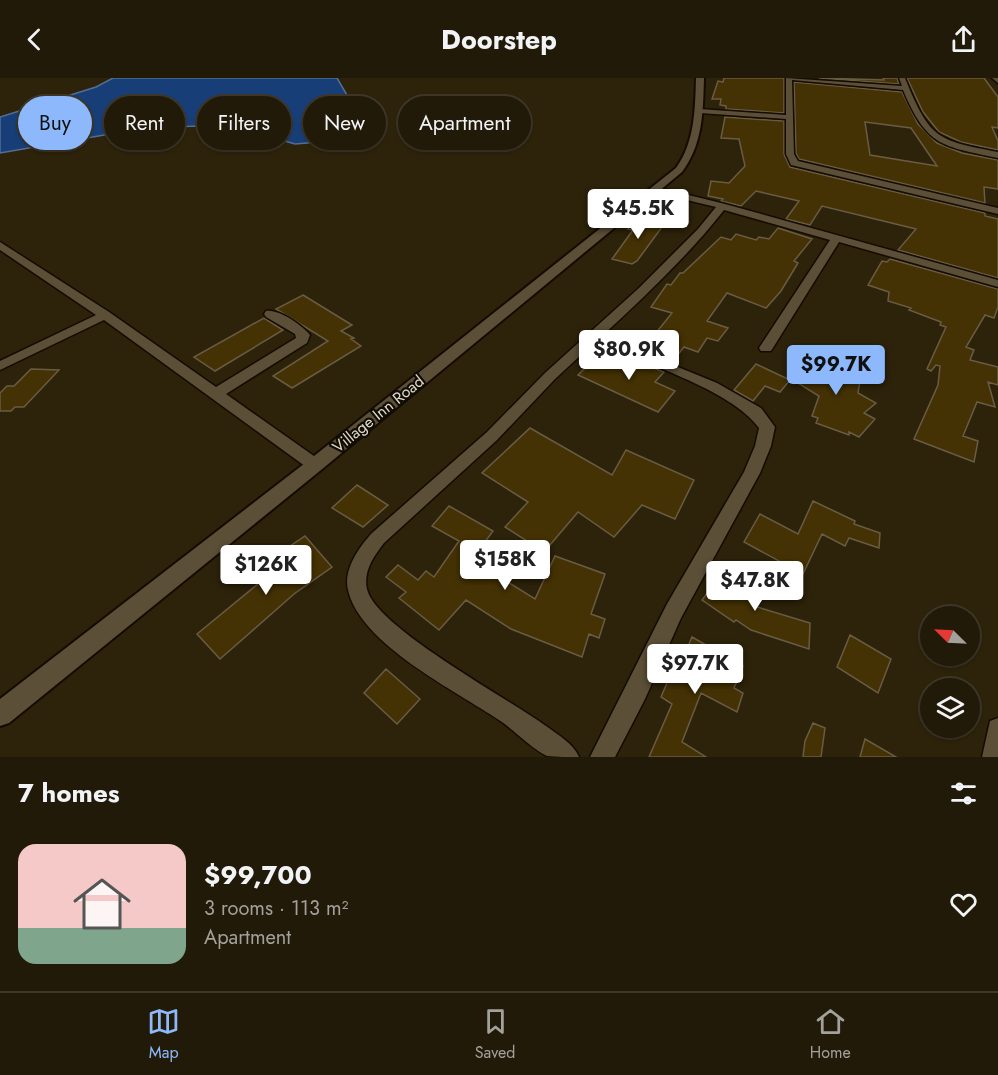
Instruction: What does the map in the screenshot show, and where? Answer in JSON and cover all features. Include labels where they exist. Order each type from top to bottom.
[{"type":"street","name":"Village Inn Road","points":[[0,714],[315,465],[679,170],[688,158],[700,111],[700,78]]},
{"type":"street","points":[[906,88],[789,78],[790,158],[794,163],[998,211]]},
{"type":"street","points":[[902,78],[928,129],[938,138],[998,155]]},
{"type":"street","points":[[700,111],[789,117]]},
{"type":"street","points":[[656,190],[722,206],[998,284]]},
{"type":"street","points":[[567,757],[518,720],[402,643],[367,610],[358,594],[358,575],[363,558],[378,538],[492,436],[643,291],[702,231],[722,206]]},
{"type":"street","points":[[766,348],[836,238]]},
{"type":"street","points":[[0,245],[105,315],[315,465]]},
{"type":"street","points":[[216,394],[302,340],[304,335],[300,331],[270,314]]},
{"type":"street","points":[[0,366],[105,315]]},
{"type":"street","points":[[593,337],[712,386],[756,412],[766,427],[763,446],[752,473],[674,611],[637,691],[602,757]]},
{"type":"street","points":[[994,757],[998,729]]},
{"type":"water","points":[[113,78],[337,78],[348,96],[303,96],[303,143],[291,143],[291,96],[197,96],[197,126],[185,126],[185,96],[104,96],[104,135],[92,137],[92,96],[67,96],[96,87]]},
{"type":"water","points":[[18,111],[18,150],[0,153],[0,117]]},
{"type":"building","points":[[724,78],[784,78],[784,113],[726,109],[726,106],[720,105],[721,99],[712,99],[718,81],[723,82]]},
{"type":"building","points":[[819,78],[884,80],[883,78],[897,78],[899,84]]},
{"type":"building","points":[[907,78],[984,78],[998,97],[998,128],[992,127],[998,141],[998,150],[961,142],[939,132],[923,112]]},
{"type":"building","points":[[794,82],[902,92],[918,124],[937,143],[962,153],[998,160],[998,189],[984,187],[985,203],[799,159],[796,153]],"holes":[[[865,122],[911,128],[937,166],[870,155]]]},
{"type":"building","points":[[725,117],[784,121],[784,154],[790,167],[985,213],[985,216],[998,219],[998,278],[898,250],[916,229],[822,206],[810,225],[786,219],[799,201],[756,191],[741,206],[708,196],[711,181],[729,183],[745,166],[739,139],[721,138]]},
{"type":"building","points":[[642,216],[665,223],[637,261],[632,264],[612,259],[633,230],[628,229]]},
{"type":"building","points":[[778,228],[812,239],[794,261],[798,263],[781,291],[766,308],[727,293],[707,321],[728,328],[718,341],[707,338],[698,352],[684,347],[672,362],[630,345],[640,335],[651,339],[672,313],[651,307],[667,284],[671,285],[680,273],[683,273],[721,237],[731,240],[736,234],[756,240],[759,237],[769,239]]},
{"type":"building","points":[[890,259],[998,289],[998,307],[994,318],[985,315],[966,347],[974,350],[970,360],[998,367],[998,385],[988,382],[995,407],[977,402],[963,436],[978,441],[974,462],[914,439],[938,385],[940,366],[936,365],[931,371],[927,369],[946,327],[940,325],[941,322],[909,310],[911,308],[888,301],[889,292],[868,285],[882,261],[887,262]]},
{"type":"building","points":[[303,295],[352,325],[341,331],[354,338],[351,339],[361,346],[292,388],[273,376],[328,341],[276,309]]},
{"type":"building","points":[[264,318],[283,330],[215,371],[194,357]]},
{"type":"building","points":[[621,355],[664,372],[655,382],[675,391],[658,412],[578,375],[597,356],[613,363]]},
{"type":"building","points":[[803,358],[812,361],[813,358],[861,374],[858,393],[876,403],[864,413],[875,419],[859,437],[816,423],[818,418],[812,416],[819,396],[793,380]]},
{"type":"building","points":[[756,364],[790,380],[780,392],[765,386],[753,401],[734,390]]},
{"type":"building","points":[[31,369],[59,370],[24,407],[15,407],[11,411],[0,411],[0,393],[7,386],[14,386]]},
{"type":"building","points":[[530,428],[612,475],[626,450],[694,480],[675,519],[642,505],[614,537],[578,512],[544,552],[505,527],[528,502],[482,473]]},
{"type":"building","points":[[357,485],[388,505],[363,527],[332,508]]},
{"type":"building","points":[[813,501],[855,521],[854,524],[880,533],[879,548],[849,538],[845,546],[822,534],[803,574],[744,542],[760,514],[798,534]]},
{"type":"building","points":[[449,506],[493,531],[474,557],[486,563],[484,566],[491,569],[490,571],[535,599],[555,556],[605,574],[591,614],[605,619],[599,638],[589,634],[582,657],[511,629],[466,600],[439,630],[399,598],[406,592],[386,577],[398,565],[418,580],[426,571],[434,577],[459,541],[432,526]]},
{"type":"building","points":[[305,536],[332,567],[294,594],[220,659],[197,634],[275,570],[268,561]]},
{"type":"building","points":[[733,574],[751,587],[749,591],[759,598],[754,606],[810,623],[809,649],[751,630],[736,620],[734,622],[702,600],[720,576],[727,581]]},
{"type":"building","points":[[850,635],[891,659],[878,693],[837,667]]},
{"type":"building","points":[[692,637],[743,666],[734,688],[743,693],[737,712],[701,693],[682,742],[706,757],[649,757],[672,704],[661,697],[670,676],[674,678]]},
{"type":"building","points":[[386,669],[420,699],[397,724],[364,693]]},
{"type":"building","points":[[813,723],[825,728],[821,757],[803,757],[805,741]]},
{"type":"building","points":[[865,739],[896,757],[860,757]]}]
